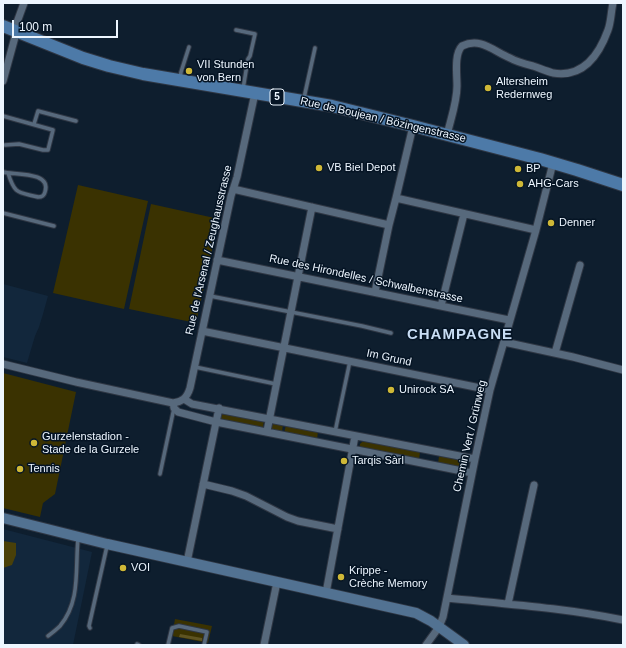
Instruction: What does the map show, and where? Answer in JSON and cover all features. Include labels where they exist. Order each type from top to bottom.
[{"type":"main road","name":"Rue de Boujean / Bözingenstrasse","points":[[3,26],[83,58],[109,66],[143,74],[332,106],[553,163],[623,186]]},
{"type":"street","points":[[3,81],[16,26],[24,3]]},
{"type":"street","points":[[447,135],[455,104],[458,52],[462,46],[471,43],[478,43],[492,48],[511,59],[553,73],[576,71],[582,69],[588,64],[601,46],[608,29],[613,3]]},
{"type":"street","name":"Rue de l'Arsenal / Zeughausstrasse","points":[[184,399],[188,394],[195,367],[231,196],[237,177],[255,93]]},
{"type":"street","points":[[375,292],[389,225],[413,126]]},
{"type":"street","name":"Chemin Vert / Grünweg","points":[[426,645],[439,627],[443,617],[490,390],[536,230],[553,163]]},
{"type":"street","points":[[233,189],[389,225]]},
{"type":"street","points":[[396,198],[536,230]]},
{"type":"street","points":[[266,431],[312,207]]},
{"type":"street","points":[[441,306],[464,214]]},
{"type":"street","name":"Rue des Hirondelles / Schwalbenstrasse","points":[[217,260],[510,320]]},
{"type":"street","points":[[555,353],[580,265]]},
{"type":"street","name":"Im Grund","points":[[202,331],[490,390]]},
{"type":"street","points":[[504,342],[623,370]]},
{"type":"street","points":[[3,364],[173,405],[178,412],[216,422],[472,473]]},
{"type":"street","points":[[173,405],[184,399],[192,404],[219,408],[475,459]]},
{"type":"street","points":[[187,562],[219,408]]},
{"type":"street","points":[[326,593],[355,436]]},
{"type":"street","points":[[203,484],[232,490],[287,517],[338,529]]},
{"type":"street","points":[[508,604],[534,485]]},
{"type":"street","points":[[3,518],[107,544],[416,613],[464,645]]},
{"type":"street","points":[[264,645],[277,582]]},
{"type":"street","points":[[447,598],[567,610],[623,620]]},
{"type":"lane","points":[[236,30],[255,34],[248,59],[242,91]]},
{"type":"lane","points":[[180,80],[189,47]]},
{"type":"lane","points":[[304,101],[315,48]]},
{"type":"lane","points":[[34,124],[38,111],[76,121]]},
{"type":"lane","points":[[3,116],[53,130],[48,150],[19,144],[5,145]]},
{"type":"lane","points":[[3,172],[27,174],[40,178],[45,184],[45,193],[43,196],[38,197],[18,192],[12,185],[8,173]]},
{"type":"lane","points":[[3,213],[54,226]]},
{"type":"lane","points":[[210,296],[362,326],[390,333]]},
{"type":"lane","points":[[335,432],[350,361]]},
{"type":"lane","points":[[195,367],[276,384]]},
{"type":"lane","points":[[160,474],[173,405]]},
{"type":"lane","points":[[48,636],[60,626],[69,612],[75,594],[79,537]]},
{"type":"lane","points":[[90,628],[89,626],[107,544]]},
{"type":"lane","points":[[168,645],[172,628],[179,626],[207,632],[204,645]]},
{"type":"shaded area","points":[[78,185],[148,201],[124,309],[53,293]]},
{"type":"shaded area","points":[[151,204],[219,219],[196,323],[129,309]]},
{"type":"shaded area","points":[[3,284],[48,296],[27,363],[3,357]]},
{"type":"shaded area","name":"Gurzelenstadion - Stade de la Gurzele","points":[[3,373],[76,392],[55,494],[43,503],[40,517],[3,508]]},
{"type":"shaded area","points":[[222,413],[264,421],[263,427],[221,419]]},
{"type":"shaded area","points":[[273,423],[283,424],[282,432],[271,429]]},
{"type":"shaded area","points":[[286,425],[318,431],[317,440],[284,433]]},
{"type":"shaded area","points":[[365,441],[420,452],[419,460],[360,447],[360,444]]},
{"type":"shaded area","points":[[439,456],[464,461],[467,464],[465,469],[438,464]]},
{"type":"shaded area","points":[[3,529],[92,552],[73,645],[3,645]]},
{"type":"shaded area","points":[[3,541],[16,543],[16,555],[12,565],[3,568]]},
{"type":"shaded area","points":[[175,619],[212,626],[208,643],[172,636]]},
{"type":"shaded area","points":[[180,634],[202,638],[202,641],[179,637]]},
{"type":"place","name":"VII Stunden von Bern","points":[[189,71]]},
{"type":"place","name":"Altersheim Redernweg","points":[[488,88]]},
{"type":"place","name":"VB Biel Depot","points":[[319,168]]},
{"type":"place","name":"BP","points":[[518,169]]},
{"type":"place","name":"AHG-Cars","points":[[520,184]]},
{"type":"place","name":"Denner","points":[[551,223]]},
{"type":"place","name":"Unirock SA","points":[[391,390]]},
{"type":"place","name":"Gurzelenstadion - Stade de la Gurzele","points":[[34,443]]},
{"type":"place","name":"Tarqis Sàrl","points":[[344,461]]},
{"type":"place","name":"Tennis","points":[[20,469]]},
{"type":"place","name":"VOI","points":[[123,568]]},
{"type":"place","name":"Krippe - Crèche Memory","points":[[341,577]]},
{"type":"district","name":"CHAMPAGNE","points":[[460,335]]}]
